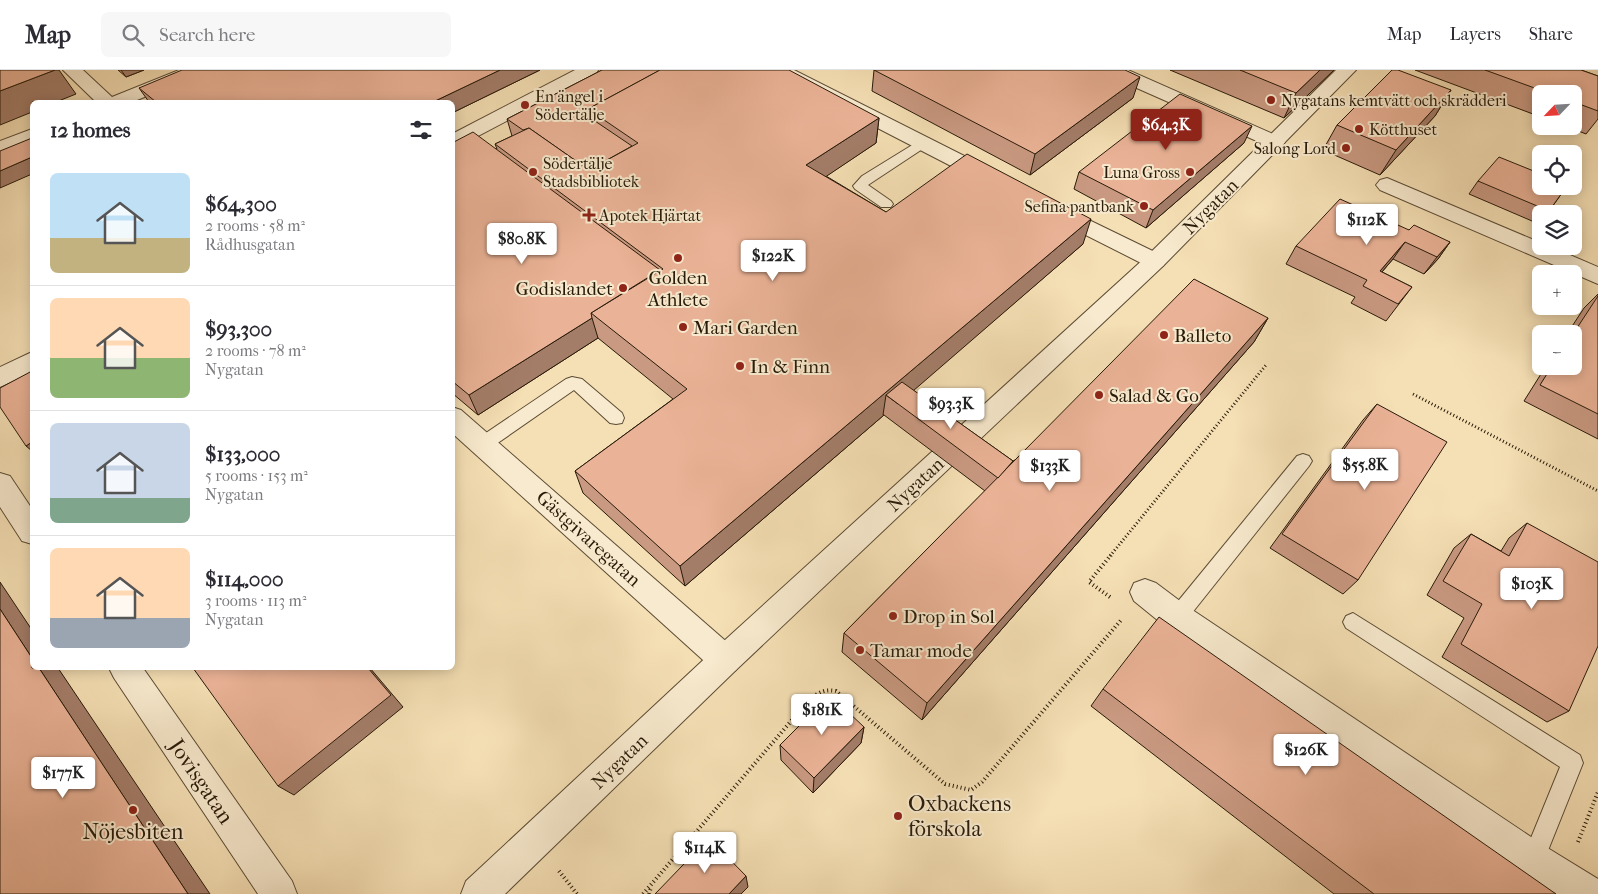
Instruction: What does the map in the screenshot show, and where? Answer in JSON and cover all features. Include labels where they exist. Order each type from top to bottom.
[{"type":"street","points":[[72,70],[105,100]]},
{"type":"street","points":[[121,100],[195,70]]},
{"type":"street","points":[[461,145],[589,70]]},
{"type":"street","points":[[780,70],[1008,186]]},
{"type":"street","points":[[1112,70],[1275,142]]},
{"type":"street","name":"Nygatan","points":[[479,894],[725,660],[1155,261],[1347,70]]},
{"type":"street","points":[[0,148],[30,136]]},
{"type":"street","points":[[1387,186],[1598,276]]},
{"type":"street","points":[[1043,204],[1155,261]]},
{"type":"street","points":[[0,378],[30,362]]},
{"type":"street","name":"Gästgivaregatan","points":[[455,420],[725,660]]},
{"type":"street","points":[[0,484],[30,529]]},
{"type":"street","points":[[1137,601],[1177,617],[1533,860],[1577,886]]},
{"type":"street","name":"Jovisgatan","points":[[126,670],[279,894]]},
{"type":"lane","points":[[886,204],[860,186],[867,179],[922,142]]},
{"type":"lane","points":[[483,444],[572,383],[576,383],[616,418]]},
{"type":"lane","points":[[1177,617],[1303,461]]},
{"type":"lane","points":[[1352,622],[1572,763],[1533,860]]},
{"type":"path","points":[[643,894],[804,706],[820,691],[828,689],[836,691],[945,784],[970,790],[982,782],[1137,601],[1089,582],[1266,365]]},
{"type":"path","points":[[1413,394],[1598,491]]},
{"type":"path","points":[[1577,886],[1598,792]]},
{"type":"path","points":[[649,894],[651,886]]},
{"type":"building","points":[[0,70],[55,70],[0,91]]},
{"type":"building","points":[[182,70],[500,70],[437,100],[154,100],[139,88]]},
{"type":"building","points":[[602,70],[660,70],[588,109],[589,117],[632,146],[589,170],[529,128],[523,130],[507,119]]},
{"type":"building","points":[[660,70],[789,70],[879,118],[806,165],[886,212],[967,154],[1091,219],[680,566],[575,471],[687,389],[591,313],[663,269],[495,144],[529,128],[589,170],[638,143],[588,109]]},
{"type":"building","points":[[874,70],[1125,70],[1140,77],[1035,154]]},
{"type":"building","points":[[1240,70],[1320,70],[1296,93]]},
{"type":"building","points":[[1392,70],[1398,70],[1451,90],[1396,150],[1337,125]]},
{"type":"building","points":[[1485,70],[1581,70],[1598,76],[1598,111],[1582,105],[1582,85],[1532,85],[1532,87]]},
{"type":"building","points":[[1180,94],[1252,126],[1153,210],[1079,172]]},
{"type":"building","points":[[473,132],[660,270],[591,313],[592,318],[469,395],[455,383],[455,141]]},
{"type":"building","points":[[30,139],[30,158],[0,171],[0,151]]},
{"type":"building","points":[[1499,157],[1532,170],[1532,195],[1561,195],[1553,205],[1535,205],[1478,181]]},
{"type":"building","points":[[1340,199],[1409,230],[1414,225],[1450,242],[1437,257],[1405,242],[1380,271],[1412,287],[1398,304],[1363,286],[1367,280],[1296,246]]},
{"type":"building","points":[[1194,279],[1268,318],[927,703],[844,633]]},
{"type":"building","points":[[1598,296],[1598,414],[1540,385],[1546,375],[1582,375],[1582,325],[1579,325]]},
{"type":"building","points":[[30,372],[30,443],[26,446],[0,407],[0,388]]},
{"type":"building","points":[[902,382],[1013,461],[998,478],[886,395]]},
{"type":"building","points":[[1377,404],[1447,442],[1358,580],[1282,534]]},
{"type":"building","points":[[1527,523],[1598,562],[1598,646],[1569,711],[1461,644],[1482,604],[1443,581],[1471,534],[1509,556]]},
{"type":"building","points":[[0,609],[30,655],[30,670],[40,670],[188,894],[0,894]]},
{"type":"building","points":[[1159,617],[1556,894],[1374,894],[1103,689]]},
{"type":"building","points":[[194,670],[370,670],[391,695],[278,786]]},
{"type":"building","points":[[830,695],[864,727],[814,778],[780,745]]},
{"type":"building","points":[[709,838],[746,876],[729,894],[655,894]]},
{"type":"place","name":"Nygatans kemtvätt och skrädderi","points":[[1271,100]]},
{"type":"place","name":"En ängel i Södertälje","points":[[525,105]]},
{"type":"place","name":"Kötthuset","points":[[1359,129]]},
{"type":"place","name":"Salong Lord","points":[[1346,148]]},
{"type":"place","name":"Södertälje Stadsbibliotek","points":[[533,172]]},
{"type":"place","name":"Luna Gross","points":[[1190,172]]},
{"type":"place","name":"Sefina pantbank","points":[[1144,206]]},
{"type":"place","name":"Apotek Hjärtat","points":[[589,215]]},
{"type":"place","name":"Golden Athlete","points":[[678,258]]},
{"type":"place","name":"Godislandet","points":[[623,288]]},
{"type":"place","name":"Mari Garden","points":[[683,327]]},
{"type":"place","name":"Balleto","points":[[1164,335]]},
{"type":"place","name":"In & Finn","points":[[740,366]]},
{"type":"place","name":"Salad & Go","points":[[1099,395]]},
{"type":"place","name":"Drop in Sol","points":[[893,616]]},
{"type":"place","name":"Tamar mode","points":[[860,650]]},
{"type":"place","name":"Nöjesbiten","points":[[133,810]]},
{"type":"place","name":"Oxbackens förskola","points":[[898,816]]}]
